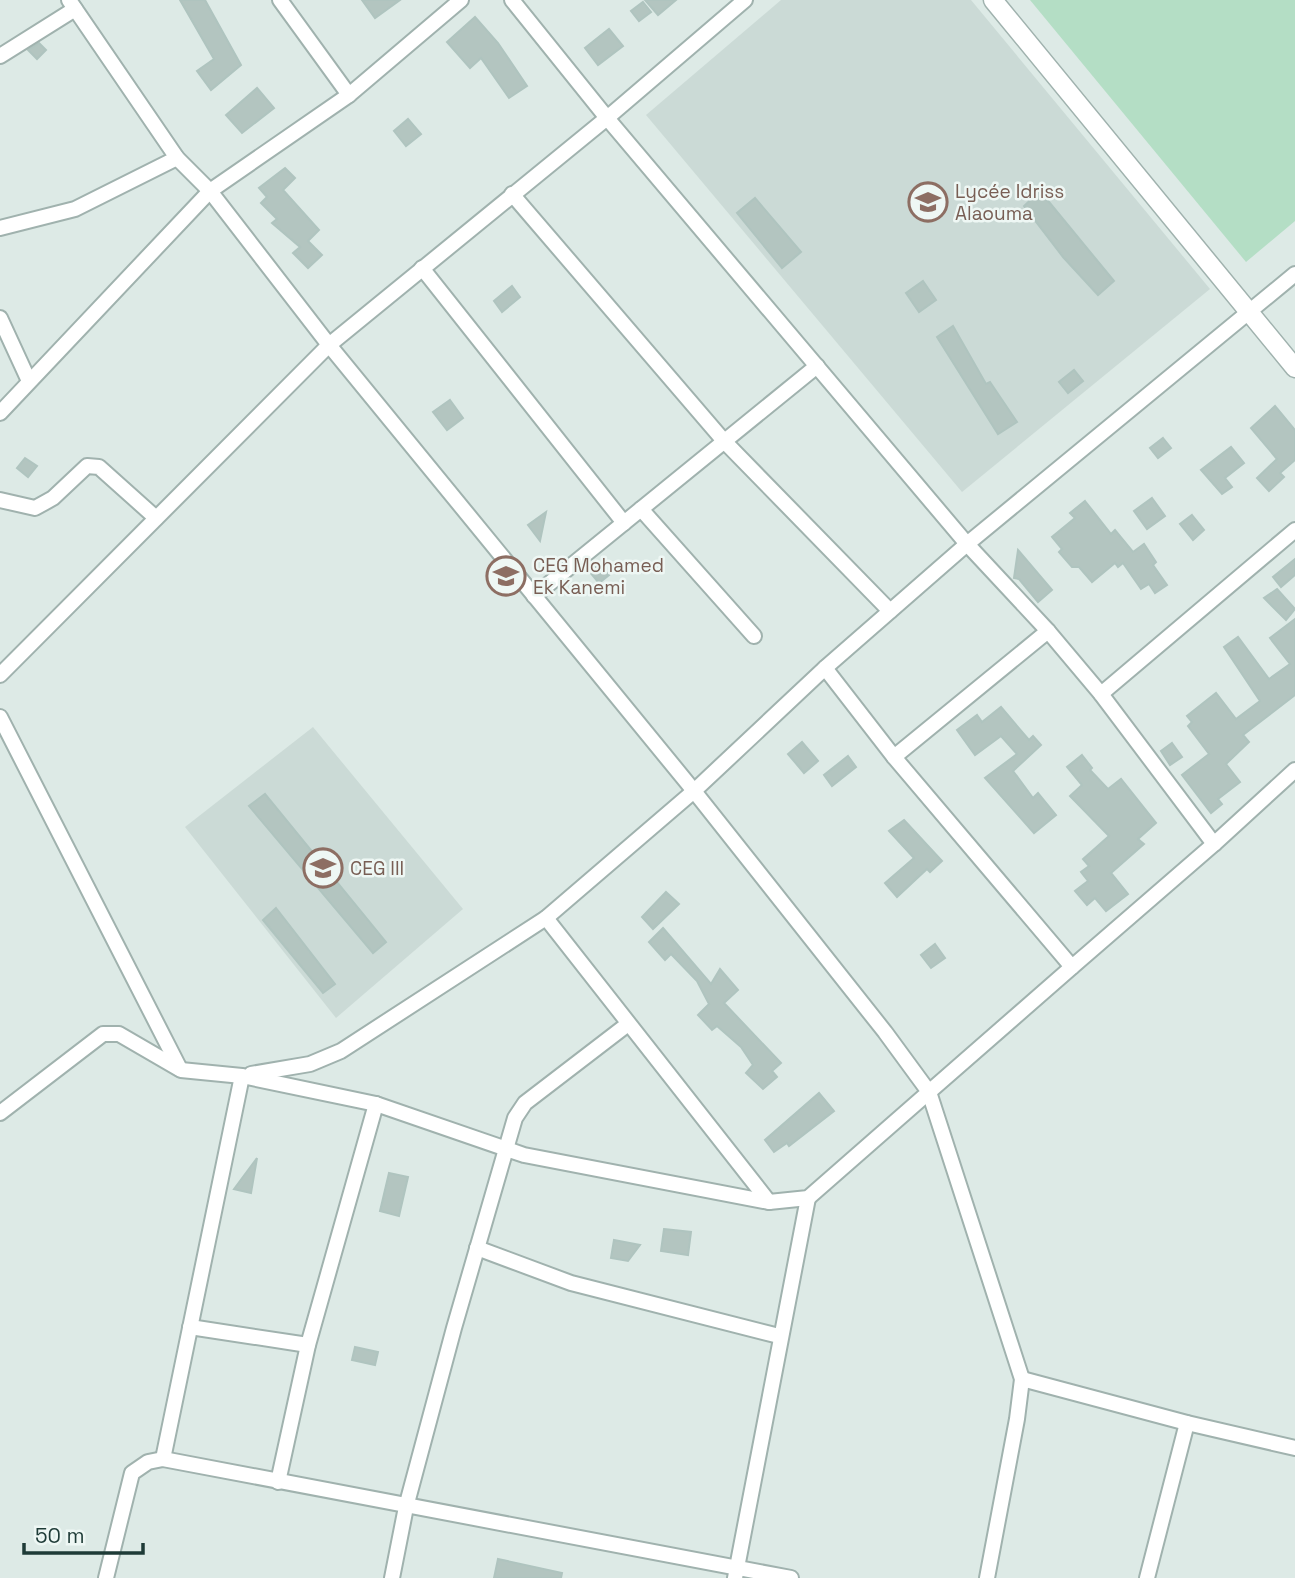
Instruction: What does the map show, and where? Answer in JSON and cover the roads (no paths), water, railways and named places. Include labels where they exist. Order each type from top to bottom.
[{"type":"street","points":[[279,0],[349,95]]},
{"type":"street","points":[[0,413],[210,191],[349,95],[461,0]]},
{"type":"street","points":[[512,0],[607,118],[967,544],[1048,631],[1101,694],[1214,844]]},
{"type":"street","points":[[0,675],[328,345],[607,118],[744,0]]},
{"type":"street","points":[[993,0],[1295,368]]},
{"type":"street","points":[[0,56],[72,4],[177,158],[210,191],[328,345],[694,791],[885,1032],[929,1092],[1022,1378],[1017,1419],[987,1578]]},
{"type":"street","points":[[0,228],[75,209],[177,158]]},
{"type":"street","points":[[512,194],[724,441],[890,611]]},
{"type":"street","points":[[422,268],[624,523]]},
{"type":"street","points":[[242,1076],[310,1064],[341,1051],[546,918],[694,791],[825,668],[967,544],[1251,313],[1295,274]]},
{"type":"street","points":[[0,317],[29,382]]},
{"type":"street","points":[[534,596],[817,366]]},
{"type":"street","points":[[0,500],[36,508],[53,498],[87,466],[99,467],[156,518]]},
{"type":"street","points":[[641,509],[754,636]]},
{"type":"street","points":[[1101,694],[1295,530]]},
{"type":"street","points":[[894,757],[1048,631]]},
{"type":"street","points":[[825,668],[894,757],[1072,967]]},
{"type":"street","points":[[0,717],[181,1070]]},
{"type":"street","points":[[0,1113],[103,1034],[119,1034],[181,1070],[242,1076],[376,1104],[504,1149],[769,1202],[808,1198],[1010,1024],[1295,770]]},
{"type":"street","points":[[546,918],[769,1202]]},
{"type":"street","points":[[392,1578],[406,1507],[504,1149],[515,1118],[526,1102],[628,1024]]},
{"type":"street","points":[[163,1459],[242,1076]]},
{"type":"street","points":[[278,1482],[308,1345],[376,1104]]},
{"type":"street","points":[[736,1573],[779,1336],[808,1198]]},
{"type":"street","points":[[477,1248],[572,1283],[779,1336]]},
{"type":"street","points":[[190,1327],[308,1345]]},
{"type":"street","points":[[1022,1378],[1187,1423],[1295,1448]]},
{"type":"street","points":[[1147,1578],[1187,1423]]},
{"type":"street","points":[[106,1578],[132,1473],[148,1462],[163,1459],[736,1573],[791,1578]]},
{"type":"place","name":"Lycée Idriss Alaouma","points":[[928,202]]},
{"type":"place","name":"CEG Mohamed Ek Kanemi","points":[[506,576]]},
{"type":"place","name":"CEG III","points":[[323,868]]}]
